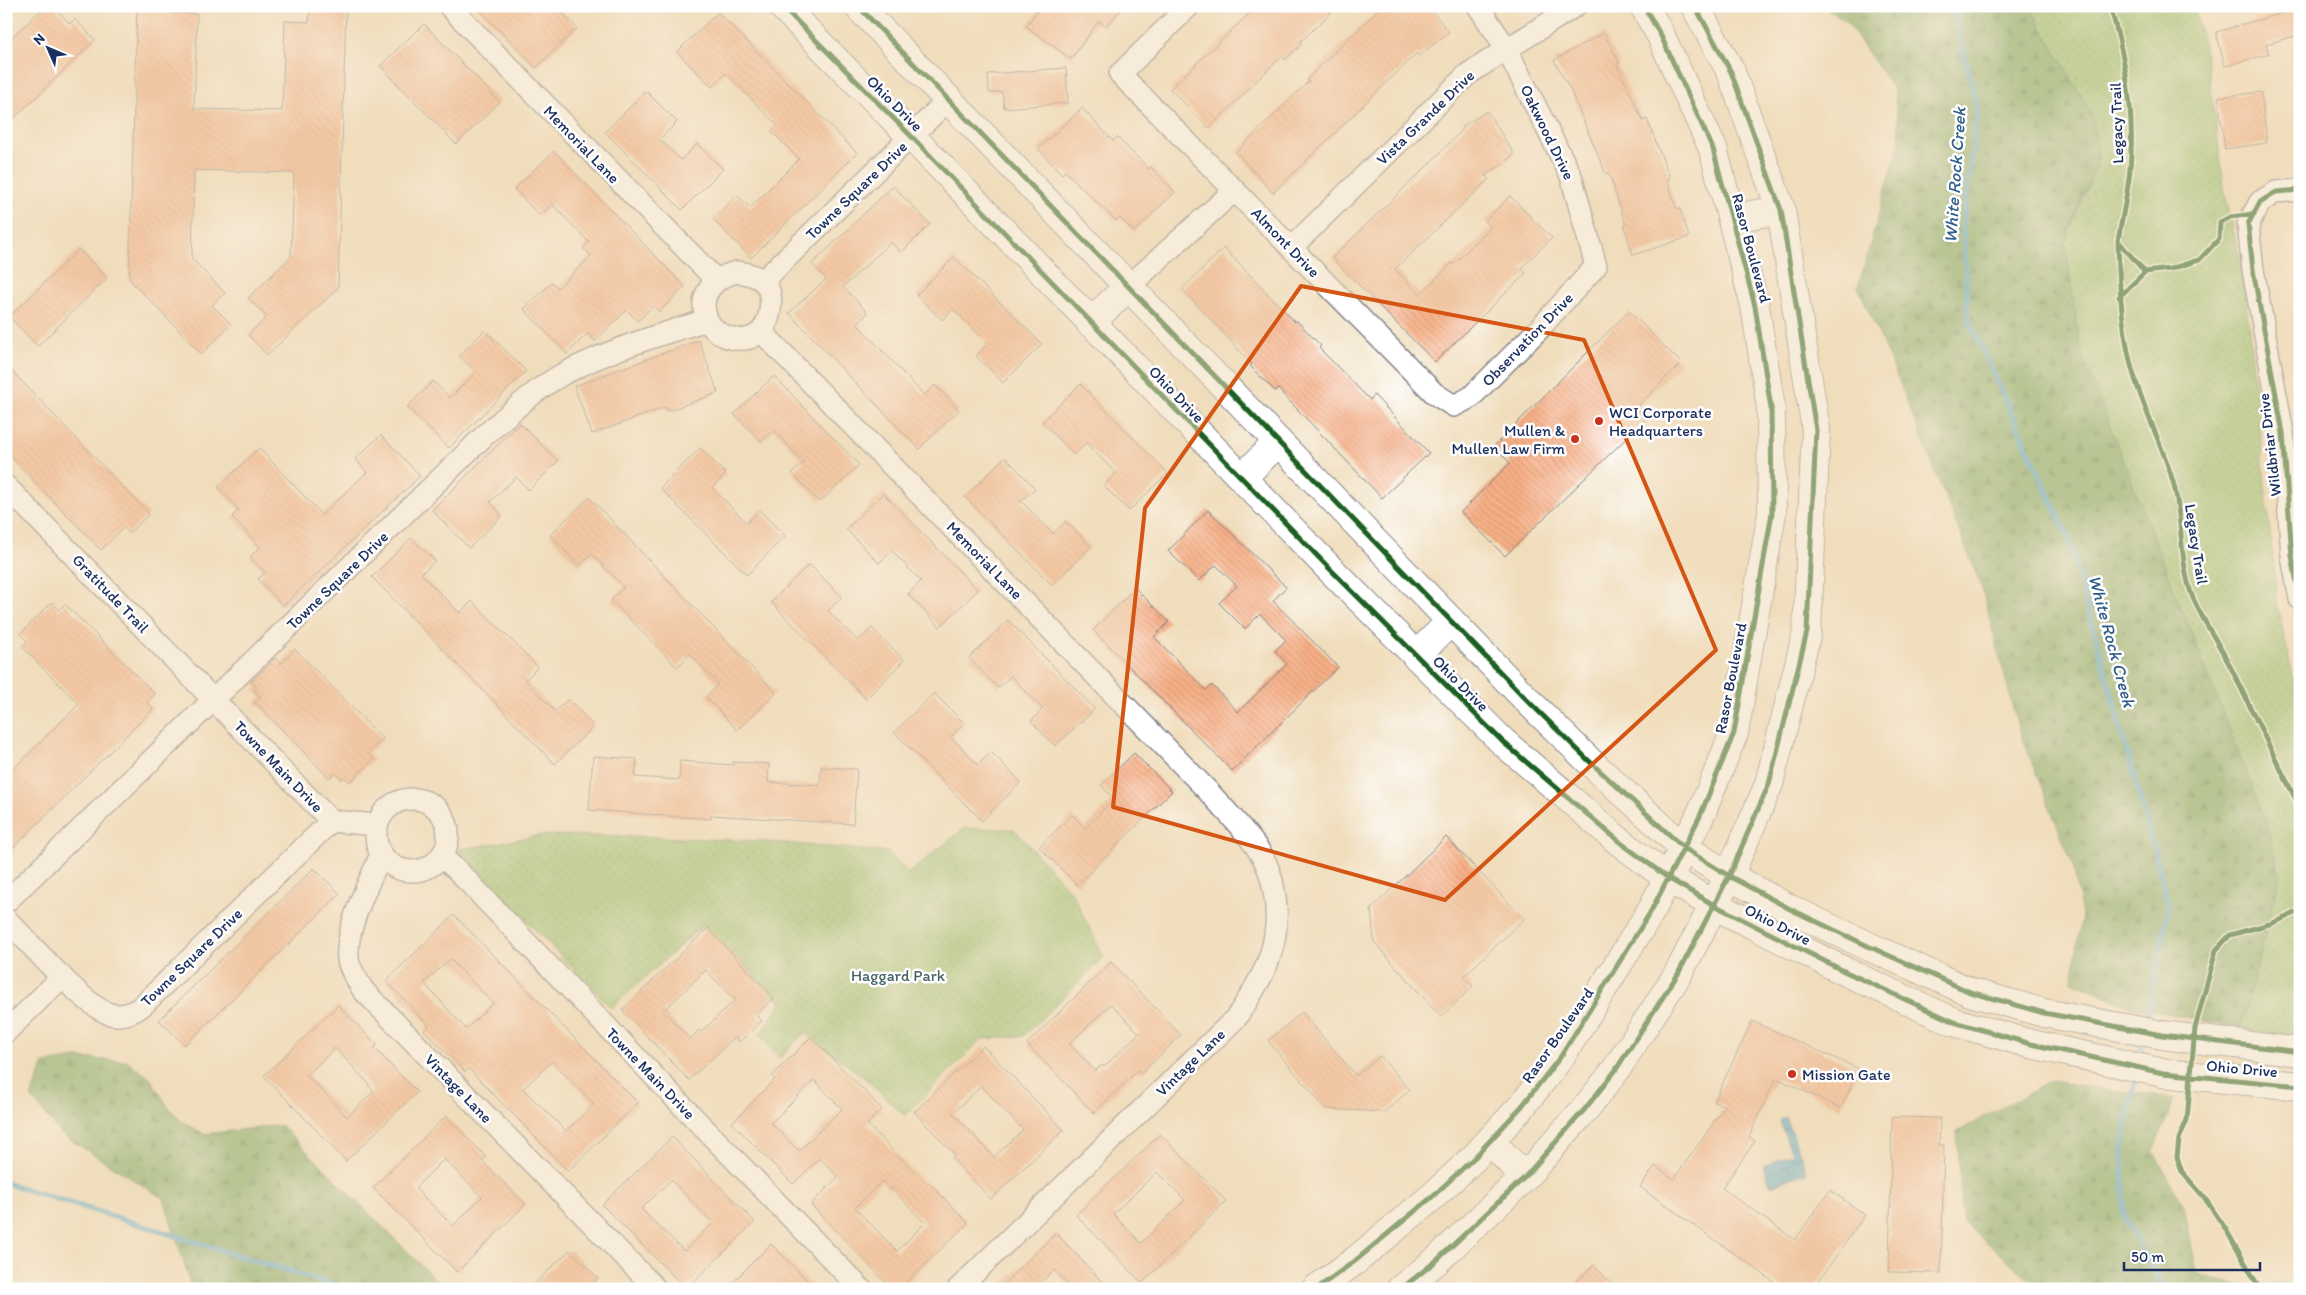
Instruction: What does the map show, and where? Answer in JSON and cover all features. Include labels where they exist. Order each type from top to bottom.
[{"type":"main road","name":"Ohio Drive","points":[[782,6],[911,136],[1090,323],[1416,656],[1503,742],[1621,843],[1668,878],[1714,905],[1846,972],[1954,1022],[2031,1044],[2163,1073],[2300,1086]]},
{"type":"main road","name":"Ohio Drive","points":[[858,6],[1451,621],[1588,760],[1684,848],[1729,876],[1790,909],[1970,992],[2044,1013],[2113,1027],[2228,1044],[2300,1052]]},
{"type":"main road","name":"Rasor Boulevard","points":[[1316,1289],[1355,1261],[1432,1198],[1490,1141],[1522,1106],[1561,1056],[1617,968],[1668,878],[1716,779],[1734,733],[1772,513],[1771,408],[1756,306],[1713,149],[1661,36],[1644,6]]},
{"type":"main road","name":"Rasor Boulevard","points":[[1401,1289],[1436,1261],[1525,1177],[1585,1109],[1615,1071],[1678,974],[1729,876],[1769,784],[1807,632],[1816,430],[1781,210],[1731,72],[1695,6]]},
{"type":"main road","points":[[1732,218],[1781,210]]},
{"type":"main road","points":[[1090,323],[1129,286]]},
{"type":"main road","points":[[1242,478],[1278,442]]},
{"type":"main road","points":[[1772,513],[1812,515]]},
{"type":"main road","points":[[1416,656],[1451,621]]},
{"type":"main road","points":[[1490,1141],[1525,1177]]},
{"type":"street","name":"Memorial Lane","points":[[449,6],[716,280]]},
{"type":"street","name":"Almont Drive","points":[[1189,6],[1120,74],[1435,394],[1454,406]]},
{"type":"street","name":"Oakwood Drive","points":[[1478,6],[1506,48],[1571,176],[1596,266]]},
{"type":"street","name":"Vista Grande Drive","points":[[1291,248],[1468,74],[1574,6]]},
{"type":"street","name":"Towne Square Drive","points":[[763,281],[949,100]]},
{"type":"street","points":[[1129,286],[1235,190]]},
{"type":"street","name":"Wildbriar Drive","points":[[2300,190],[2276,192],[2260,202],[2248,224],[2253,270],[2291,432],[2292,556],[2300,599]]},
{"type":"street","name":"Observation Drive","points":[[1454,406],[1471,396],[1539,329],[1596,266]]},
{"type":"street","points":[[737,272],[749,274],[763,281],[770,292],[771,305],[768,319],[761,331],[740,339],[721,335],[707,320],[704,306],[707,292],[716,280],[725,274],[737,272]]},
{"type":"street","name":"Towne Square Drive","points":[[6,902],[484,436],[531,396],[562,375],[632,344],[707,320]]},
{"type":"street","name":"Memorial Lane","points":[[761,331],[1207,790]]},
{"type":"street","name":"Gratitude Trail","points":[[6,486],[215,700]]},
{"type":"street","name":"Towne Main Drive","points":[[215,700],[331,821],[377,825]]},
{"type":"street","name":"Vintage Lane","points":[[958,1289],[1236,1018],[1257,986],[1271,956],[1277,931],[1274,886],[1268,866],[1257,848],[1207,790]]},
{"type":"street","points":[[416,799],[428,802],[442,815],[448,833],[447,845],[441,856],[429,867],[414,871],[398,868],[381,854],[375,837],[377,825],[383,814],[392,805],[404,800],[416,799]]},
{"type":"street","name":"Towne Square Drive","points":[[6,919],[62,977],[98,1009],[111,1014],[129,1014],[142,1006],[331,821]]},
{"type":"street","name":"Vintage Lane","points":[[381,854],[355,919],[349,945],[348,960],[363,990],[656,1289]]},
{"type":"street","name":"Towne Main Drive","points":[[441,856],[458,871],[702,1126],[862,1289]]},
{"type":"street","points":[[6,1032],[62,977]]},
{"type":"highlighted area","points":[[1301,286],[1584,340],[1716,650],[1445,900],[1113,807],[1145,508]]},
{"type":"green space","points":[[1824,6],[2029,6],[2090,111],[2099,157],[2065,241],[2081,353],[2266,823],[2280,876],[2241,1028],[2129,1006],[2072,981],[2082,915],[2073,865],[2019,731],[1981,586],[1894,369],[1858,287],[1900,140],[1894,90],[1847,22]]},
{"type":"green space","points":[[2029,6],[2183,6],[2196,13],[2207,61],[2225,193],[2243,273],[2278,608],[2300,710],[2300,1041],[2241,1028],[2280,876],[2266,823],[2081,353],[2065,241],[2097,166],[2090,111]]},
{"type":"green space","name":"Haggard Park","points":[[964,828],[1014,829],[1072,893],[1104,957],[1024,1036],[982,1039],[905,1116],[866,1079],[804,1033],[780,1058],[759,1035],[782,1003],[703,925],[611,1008],[458,850],[542,835],[759,841],[888,852],[909,873]]},
{"type":"green space","points":[[77,1058],[127,1061],[150,1078],[167,1105],[180,1120],[204,1134],[281,1125],[445,1289],[192,1289],[164,1199],[61,1134],[31,1097],[44,1063]]},
{"type":"green space","points":[[2051,1081],[2175,1099],[2153,1151],[2184,1205],[2197,1273],[2243,1288],[2287,1282],[2288,1289],[2025,1289],[2033,1282],[1963,1222],[1957,1132]]},
{"type":"water","points":[[1786,1117],[1807,1172],[1771,1186],[1763,1166],[1792,1154],[1779,1120]]},
{"type":"building","points":[[45,6],[53,6],[70,24],[75,19],[95,40],[6,126],[6,43]]},
{"type":"building","points":[[137,6],[173,6],[172,13],[197,14],[194,109],[282,111],[285,21],[309,22],[310,6],[346,6],[338,288],[267,355],[248,335],[267,317],[248,298],[291,257],[294,173],[194,170],[192,259],[225,293],[212,305],[231,324],[202,354],[129,279]]},
{"type":"building","points":[[476,6],[556,6],[577,28],[536,68]]},
{"type":"building","points":[[1041,6],[1125,6],[1105,26],[1099,21],[1071,59],[1026,26]]},
{"type":"building","points":[[1257,6],[1338,6],[1300,42],[1302,44],[1285,60],[1282,56],[1209,128],[1170,89]]},
{"type":"building","points":[[1382,6],[1428,6],[1449,32],[1419,56],[1417,53],[1273,193],[1236,152]]},
{"type":"building","points":[[2300,8],[2300,35],[2266,44],[2269,54],[2225,66],[2216,32]]},
{"type":"building","points":[[718,12],[857,153],[751,258],[713,219],[737,195],[750,208],[799,159],[771,131],[777,125],[726,73],[712,87],[677,52]]},
{"type":"building","points":[[424,24],[500,102],[456,144],[380,66]]},
{"type":"building","points":[[1604,33],[1620,63],[1617,64],[1643,121],[1647,119],[1670,178],[1667,179],[1677,209],[1680,208],[1689,237],[1633,255],[1609,173],[1606,174],[1570,89],[1554,60]]},
{"type":"building","points":[[1066,68],[1068,103],[1004,108],[1002,92],[989,93],[988,74]]},
{"type":"building","points":[[646,91],[677,122],[660,139],[681,160],[697,144],[723,169],[682,210],[605,132]]},
{"type":"building","points":[[2261,92],[2267,143],[2225,149],[2218,97]]},
{"type":"building","points":[[1082,108],[1113,141],[1117,137],[1149,169],[1151,167],[1175,192],[1134,232],[1120,218],[1116,221],[1065,171],[1062,174],[1038,149]]},
{"type":"building","points":[[1487,111],[1514,154],[1505,163],[1485,175],[1489,179],[1395,269],[1420,294],[1452,263],[1454,264],[1491,227],[1485,221],[1510,196],[1552,238],[1521,268],[1526,273],[1435,362],[1332,258],[1427,166],[1464,128],[1463,126]]},
{"type":"building","points":[[554,151],[685,287],[659,312],[653,306],[638,321],[627,310],[595,341],[588,333],[567,354],[524,309],[552,282],[558,288],[591,256],[583,248],[589,242],[552,204],[540,216],[514,189]]},
{"type":"building","points":[[893,186],[930,224],[901,253],[891,242],[843,287],[868,313],[857,324],[924,395],[935,385],[959,410],[919,449],[789,313],[826,279],[812,264]]},
{"type":"building","points":[[1224,248],[1295,322],[1296,320],[1321,346],[1319,348],[1370,400],[1374,395],[1429,453],[1382,498],[1278,389],[1275,391],[1250,366],[1252,364],[1182,289]]},
{"type":"building","points":[[79,249],[107,278],[38,346],[9,317]]},
{"type":"building","points":[[954,257],[1042,344],[1003,383],[976,356],[988,343],[953,309],[942,320],[916,295]]},
{"type":"building","points":[[1629,311],[1681,363],[1636,408],[1647,418],[1505,556],[1461,512],[1510,463],[1494,446]]},
{"type":"building","points":[[485,330],[526,371],[449,448],[407,407],[433,381],[450,398],[476,372],[459,356]]},
{"type":"building","points":[[699,340],[718,393],[668,411],[666,407],[592,434],[574,386]]},
{"type":"building","points":[[6,365],[149,514],[129,533],[124,527],[101,550],[6,452]]},
{"type":"building","points":[[774,376],[859,465],[820,502],[792,473],[804,462],[774,430],[761,442],[734,414]]},
{"type":"building","points":[[1080,384],[1168,473],[1129,511],[1104,486],[1116,473],[1086,443],[1074,455],[1042,422]]},
{"type":"building","points":[[520,423],[558,461],[529,490],[516,477],[490,502],[502,516],[469,548],[432,510]]},
{"type":"building","points":[[381,435],[420,476],[283,606],[258,579],[265,573],[250,557],[260,547],[232,517],[239,510],[218,487],[259,448],[322,515],[367,472],[355,459]]},
{"type":"building","points":[[700,448],[726,474],[712,488],[747,523],[759,510],[785,536],[747,575],[660,488]]},
{"type":"building","points":[[1005,457],[1035,488],[1021,501],[1053,534],[1066,521],[1091,547],[1052,585],[965,497]]},
{"type":"building","points":[[883,493],[978,590],[940,627],[908,594],[921,581],[892,551],[879,563],[846,529]]},
{"type":"building","points":[[589,497],[776,693],[737,730],[706,697],[718,684],[690,654],[677,667],[611,600],[624,587],[592,554],[579,566],[550,535]]},
{"type":"building","points":[[1208,510],[1286,587],[1273,601],[1338,667],[1232,771],[1093,630],[1135,588],[1169,622],[1154,637],[1206,690],[1212,685],[1238,712],[1287,664],[1275,651],[1286,640],[1260,614],[1245,629],[1219,603],[1237,586],[1216,565],[1199,581],[1168,551]]},
{"type":"building","points":[[411,538],[435,561],[421,574],[460,613],[472,601],[538,667],[525,680],[555,711],[568,699],[594,726],[555,764],[372,577]]},
{"type":"building","points":[[809,564],[842,597],[828,611],[858,641],[872,628],[904,660],[866,699],[771,602]]},
{"type":"building","points":[[52,602],[59,610],[65,604],[155,694],[147,702],[153,709],[6,855],[6,776],[79,704],[22,647],[27,641],[20,634]]},
{"type":"building","points":[[1008,620],[1095,709],[1055,746],[1031,721],[1043,709],[1011,676],[998,688],[969,658]]},
{"type":"building","points":[[295,649],[383,739],[368,753],[374,759],[350,782],[344,777],[341,779],[335,773],[329,778],[255,702],[261,697],[254,690],[257,687],[251,682],[275,658],[281,664]]},
{"type":"building","points":[[934,693],[964,723],[951,737],[978,765],[991,752],[1021,782],[982,821],[894,732]]},
{"type":"building","points":[[1134,753],[1172,791],[1077,885],[1039,847],[1072,815],[1085,828],[1114,799],[1101,785]]},
{"type":"building","points":[[593,756],[637,759],[635,777],[679,780],[680,761],[733,765],[733,762],[769,764],[768,782],[820,785],[821,767],[857,769],[853,824],[711,815],[711,819],[589,810]]},
{"type":"building","points":[[1446,837],[1524,919],[1464,976],[1473,986],[1441,1017],[1374,942],[1371,909]]},
{"type":"building","points":[[314,868],[340,894],[185,1045],[159,1020]]},
{"type":"building","points":[[454,915],[638,1103],[568,1171],[469,1069],[465,1072],[424,1030],[429,1026],[386,981]],"holes":[[[450,959],[493,1003],[466,1029],[424,983]],[[552,1061],[594,1104],[566,1131],[523,1089]]]},
{"type":"building","points":[[708,928],[774,998],[756,1015],[762,1021],[739,1042],[735,1037],[689,1080],[622,1010]],"holes":[[[706,970],[735,1000],[701,1032],[699,1030],[690,1039],[663,1011]]]},
{"type":"building","points":[[1111,962],[1181,1035],[1141,1074],[1138,1070],[1094,1113],[1027,1044]],"holes":[[[1111,1004],[1139,1033],[1104,1067],[1102,1065],[1095,1071],[1069,1044]]]},
{"type":"building","points":[[338,1005],[377,1045],[374,1048],[417,1092],[346,1161],[264,1076]],"holes":[[[335,1048],[374,1091],[347,1117],[307,1075]]]},
{"type":"building","points":[[1302,1012],[1356,1076],[1380,1056],[1410,1090],[1384,1112],[1326,1109],[1268,1041]]},
{"type":"building","points":[[1752,1021],[1859,1069],[1841,1108],[1776,1078],[1749,1137],[1755,1141],[1722,1188],[1795,1240],[1830,1190],[1865,1215],[1813,1289],[1784,1289],[1640,1187],[1655,1166],[1674,1179],[1725,1106],[1714,1102]]},
{"type":"building","points":[[811,1037],[882,1109],[867,1124],[926,1184],[928,1182],[968,1223],[900,1289],[892,1289],[812,1206],[812,1203],[838,1177],[820,1158],[793,1184],[732,1123],[775,1079],[772,1076]],"holes":[[[814,1080],[842,1109],[799,1151],[771,1123]],[[882,1181],[925,1223],[897,1251],[855,1208]]]},
{"type":"building","points":[[983,1046],[1064,1130],[991,1199],[952,1158],[955,1155],[914,1112]],"holes":[[[981,1086],[1023,1130],[994,1157],[953,1113]]]},
{"type":"building","points":[[446,1116],[486,1157],[482,1161],[526,1204],[457,1272],[373,1188]],"holes":[[[444,1159],[482,1197],[453,1226],[415,1188]]]},
{"type":"building","points":[[1892,1117],[1940,1118],[1939,1145],[1944,1145],[1941,1273],[1889,1272]]},
{"type":"building","points":[[1160,1134],[1226,1201],[1142,1283],[1076,1215]],"holes":[[[1157,1172],[1185,1200],[1141,1243],[1113,1214]]]},
{"type":"building","points":[[672,1137],[755,1222],[686,1289],[602,1205]],"holes":[[[671,1180],[713,1223],[684,1251],[641,1209]]]},
{"type":"building","points":[[1056,1233],[1109,1289],[1072,1289],[1054,1270],[1034,1289],[998,1289]]},
{"type":"building","points":[[771,1244],[816,1289],[726,1289]]},
{"type":"building","points":[[570,1250],[598,1278],[587,1289],[529,1289]]},
{"type":"building","points":[[1594,1265],[1616,1289],[1568,1289]]},
{"type":"waterway","name":"White Rock Creek","points":[[1953,6],[1978,110],[1963,222],[1968,318],[2068,537],[2169,904],[2146,1025]]},
{"type":"waterway","name":"White Rock Creek","points":[[2139,1059],[2143,1039]]},
{"type":"waterway","name":"White Rock Creek","points":[[2137,1073],[2123,1143],[2124,1217],[2165,1289]]},
{"type":"waterway","points":[[6,1183],[346,1289]]},
{"type":"cycle path","points":[[782,6],[911,136],[1329,568],[1503,742],[1621,843],[1668,878],[1714,905],[1846,972],[1954,1022],[2031,1044],[2163,1073],[2300,1086]]},
{"type":"cycle path","points":[[858,6],[1529,702],[1588,760],[1684,848],[1729,876],[1790,909],[1970,992],[2044,1013],[2162,1035],[2300,1052]]},
{"type":"cycle path","points":[[1316,1289],[1355,1261],[1432,1197],[1475,1157],[1522,1106],[1561,1056],[1651,911],[1700,816],[1734,733],[1772,513],[1771,408],[1755,306],[1713,149],[1661,36],[1644,6]]},
{"type":"cycle path","points":[[1401,1289],[1436,1261],[1525,1177],[1585,1109],[1615,1071],[1678,974],[1729,876],[1769,784],[1807,632],[1816,430],[1781,210],[1731,72],[1695,6]]},
{"type":"cycle path","name":"Legacy Trail","points":[[2110,6],[2125,66],[2131,128],[2129,178],[2118,241]]},
{"type":"cycle path","points":[[2300,190],[2276,192],[2260,202],[2248,224],[2253,270],[2283,433],[2292,556],[2300,599]]},
{"type":"cycle path","points":[[2119,297],[2145,272],[2170,269],[2199,260],[2219,239],[2220,222],[2230,217],[2254,214]]},
{"type":"cycle path","name":"Legacy Trail","points":[[2145,272],[2118,241],[2121,301],[2130,361],[2175,490],[2188,584],[2197,607],[2229,664],[2300,807]]},
{"type":"cycle path","points":[[2260,1289],[2225,1228],[2204,1197],[2182,1172],[2177,1157],[2179,1139],[2187,1120],[2195,1028],[2216,950],[2230,935],[2273,923],[2300,911]]},
{"type":"place","name":"WCI Corporate Headquarters","points":[[1599,421]]},
{"type":"place","name":"Mullen & Mullen Law Firm","points":[[1575,439]]},
{"type":"place","name":"Mission Gate","points":[[1792,1074]]}]
